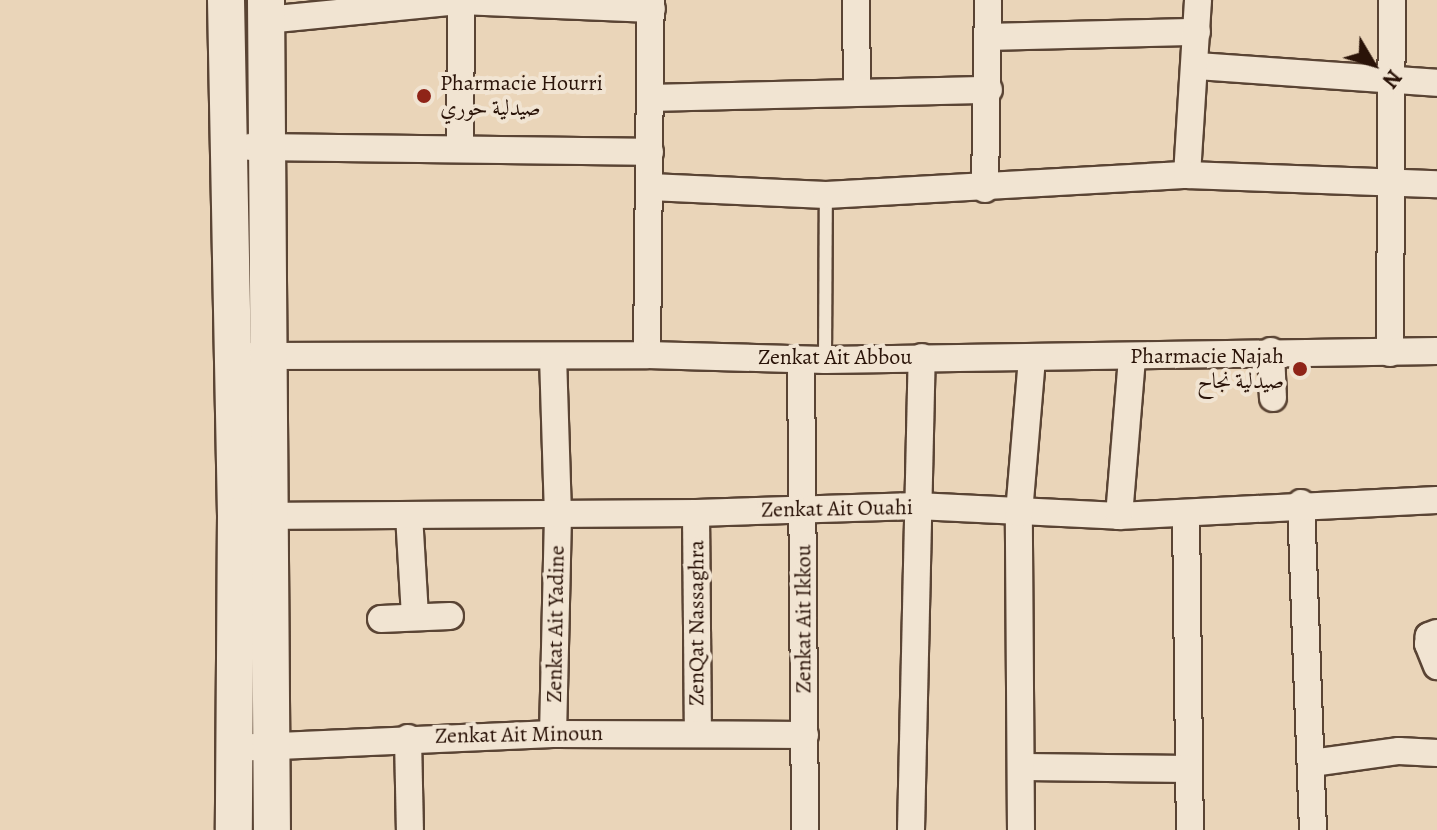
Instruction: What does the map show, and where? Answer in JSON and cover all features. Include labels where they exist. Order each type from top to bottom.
[{"type":"main road","points":[[226,0],[232,355],[253,516],[272,830]]},
{"type":"main road","points":[[234,830],[233,748],[268,357],[266,10]]},
{"type":"street","points":[[856,0],[857,89]]},
{"type":"street","points":[[985,189],[989,90],[988,0]]},
{"type":"street","points":[[1187,175],[1198,0]]},
{"type":"street","points":[[1390,353],[1394,182],[1392,0]]},
{"type":"street","points":[[460,146],[461,1]]},
{"type":"street","points":[[266,10],[461,1],[652,4],[647,355]]},
{"type":"street","points":[[989,37],[1197,32]]},
{"type":"street","points":[[1196,66],[1437,83]]},
{"type":"street","points":[[652,98],[857,89],[989,90]]},
{"type":"street","points":[[228,147],[460,146],[650,152]]},
{"type":"street","points":[[650,187],[826,195],[985,189],[1187,175],[1437,184]]},
{"type":"street","points":[[1271,351],[1273,398]]},
{"type":"street","name":"Zenkat Ait Abbou","points":[[232,355],[647,355],[813,360],[1132,358],[1271,351],[1437,351]]},
{"type":"street","name":"Zenkat Ait Yadine","points":[[553,356],[558,515],[553,734]]},
{"type":"street","points":[[911,830],[922,357]]},
{"type":"street","points":[[1021,830],[1025,767],[1019,513],[1032,358]]},
{"type":"street","points":[[1119,516],[1132,358]]},
{"type":"street","name":"Zenkat Ait Ikkou","points":[[805,830],[803,508],[813,360]]},
{"type":"street","name":"Zenkat Ait Ouahi","points":[[253,516],[696,513],[917,506],[1119,516],[1301,503],[1437,500]]},
{"type":"street","points":[[1301,503],[1313,830]]},
{"type":"street","name":"ZenQat Nassaghra","points":[[696,513],[698,732]]},
{"type":"street","points":[[1186,513],[1190,830]]},
{"type":"street","points":[[409,515],[415,617]]},
{"type":"street","points":[[381,619],[450,616]]},
{"type":"street","points":[[1437,633],[1429,636],[1428,644],[1437,666]]},
{"type":"street","name":"Zenkat Ait Minoun","points":[[233,748],[553,734],[698,732],[805,735]]},
{"type":"street","points":[[408,738],[410,830]]},
{"type":"street","points":[[1312,763],[1399,751],[1437,753]]},
{"type":"street","points":[[1025,767],[1189,769]]},
{"type":"lane","points":[[813,360],[826,195]]},
{"type":"place","name":"Pharmacie Hourri صيدلية حوري","points":[[424,96]]},
{"type":"place","name":"Pharmacie Najah صيدلية نجاح","points":[[1300,369]]}]
